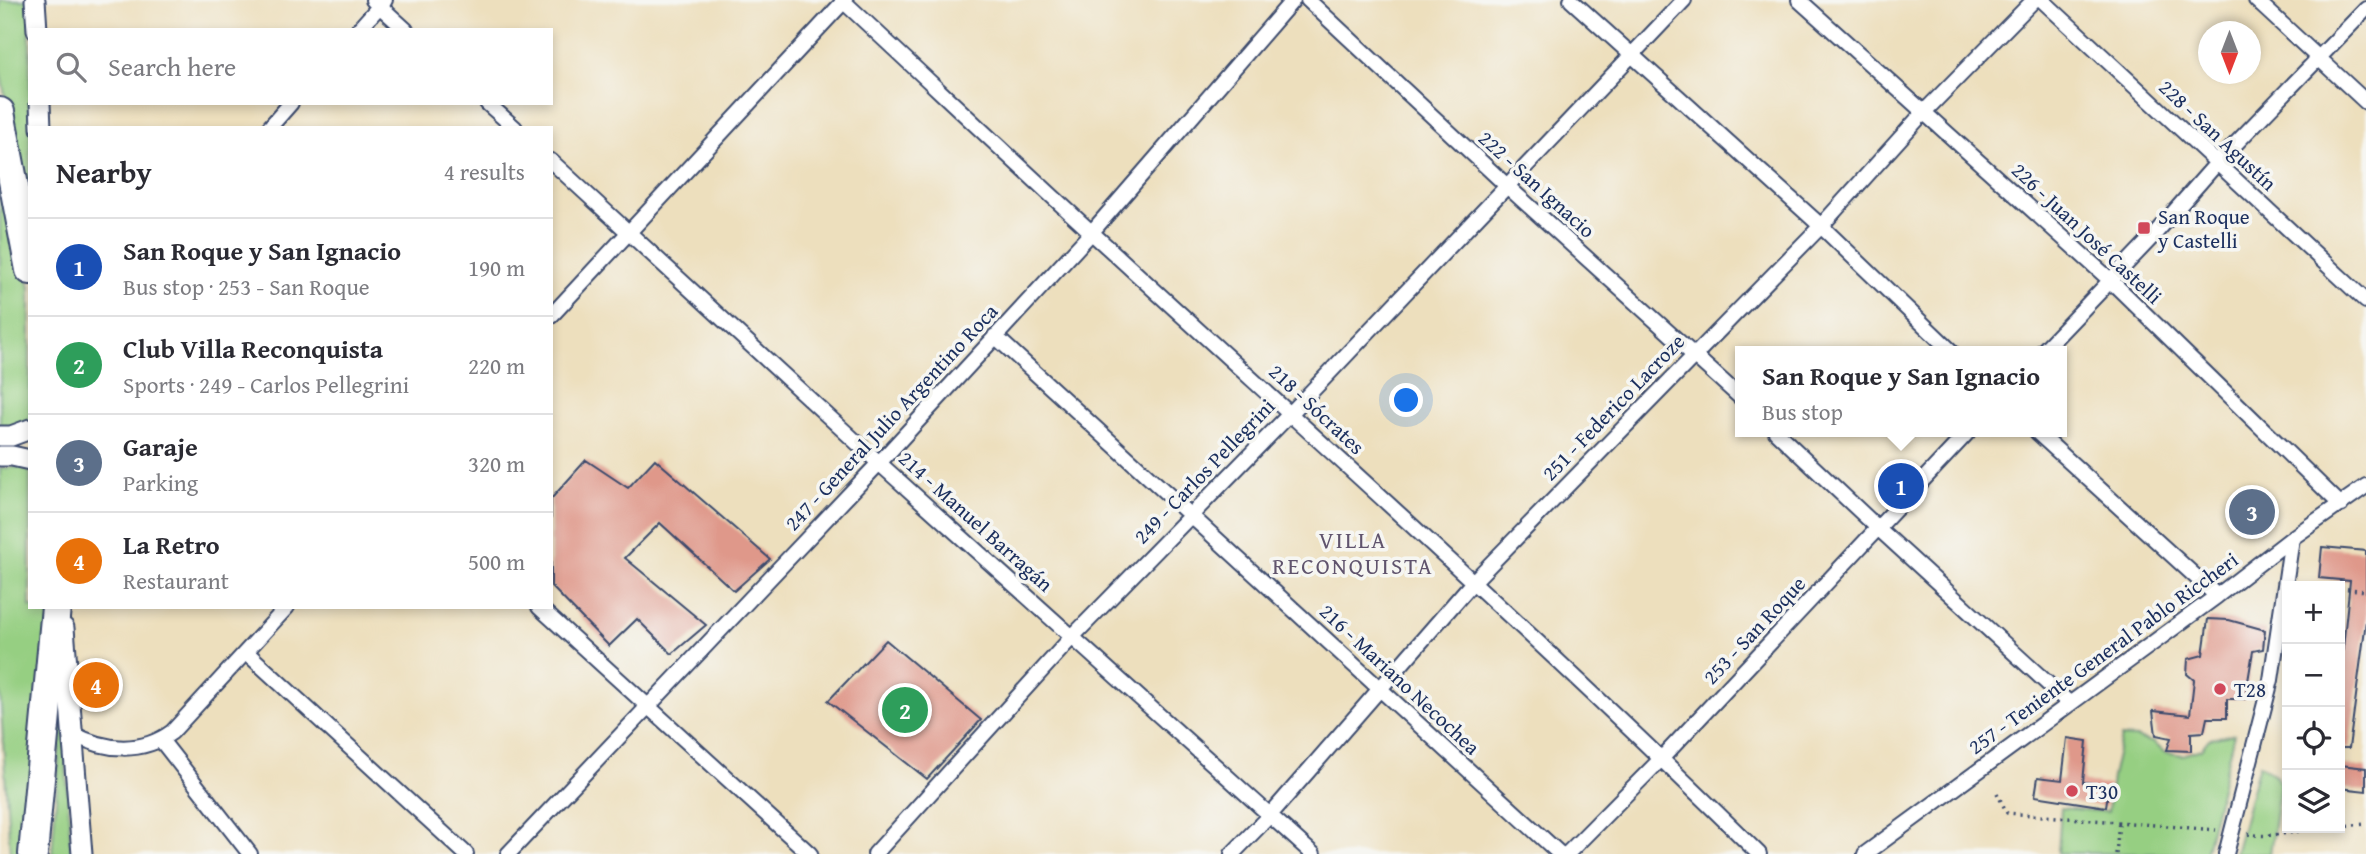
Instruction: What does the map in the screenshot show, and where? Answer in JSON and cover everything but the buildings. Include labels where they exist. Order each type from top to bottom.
[{"type":"highway","points":[[0,112],[28,259]]},
{"type":"highway","points":[[33,854],[56,609]]},
{"type":"street","points":[[36,0],[37,28]]},
{"type":"street","points":[[553,314],[843,0]]},
{"type":"street","name":"218 - Sócrates","points":[[843,0],[1091,233],[1291,413],[1662,758],[1759,854]]},
{"type":"street","name":"247 - General Julio Argentino Roca","points":[[508,854],[879,463],[1091,233],[1293,0]]},
{"type":"street","name":"222 - San Ignacio","points":[[1308,0],[1507,186],[1735,392]]},
{"type":"street","points":[[1571,0],[1821,226],[1946,346]]},
{"type":"street","name":"249 - Carlos Pellegrini","points":[[875,854],[1073,636],[1291,413],[1684,0]]},
{"type":"street","name":"226 - Juan José Castelli","points":[[1799,0],[2109,279],[2341,505]]},
{"type":"street","name":"251 - Federico Lacroze","points":[[1232,854],[1473,582],[1821,226],[1923,113],[2034,0]]},
{"type":"street","name":"228 - San Agustín","points":[[2042,0],[2366,301]]},
{"type":"street","points":[[2256,0],[2366,102]]},
{"type":"street","points":[[360,28],[379,2],[404,28]]},
{"type":"street","points":[[2048,346],[2152,237],[2217,163],[2366,9]]},
{"type":"street","points":[[40,105],[41,126]]},
{"type":"street","points":[[271,126],[290,105]]},
{"type":"street","points":[[490,105],[513,126]]},
{"type":"street","name":"214 - Manuel Barragán","points":[[553,163],[879,463],[1313,854]]},
{"type":"street","name":"216 - Mariano Necochea","points":[[995,336],[1560,854]]},
{"type":"street","points":[[0,436],[11,436],[28,430]]},
{"type":"street","points":[[1781,437],[2070,704]]},
{"type":"street","name":"253 - San Roque","points":[[1567,854],[1662,758],[1963,437]]},
{"type":"street","points":[[2042,437],[2217,596]]},
{"type":"street","points":[[0,456],[28,460]]},
{"type":"street","name":"257 - Teniente General Pablo Riccheri","points":[[1865,854],[2366,486]]},
{"type":"street","points":[[2226,854],[2270,680],[2292,538]]},
{"type":"street","points":[[62,609],[82,854]]},
{"type":"street","points":[[73,734],[113,748],[146,746],[161,740],[172,732],[284,609]]},
{"type":"street","points":[[541,609],[810,854]]},
{"type":"street","points":[[246,652],[466,854]]},
{"type":"street","points":[[161,740],[250,854]]},
{"type":"path","points":[[2345,589],[2366,591]]},
{"type":"path","points":[[1997,793],[2007,813],[2231,831],[2264,837],[2282,833]]},
{"type":"path","points":[[2116,854],[2119,821]]},
{"type":"path","points":[[2345,826],[2366,824]]},
{"type":"green space","points":[[0,0],[30,0],[28,105],[36,105],[37,126],[28,126],[28,217],[0,70]]},
{"type":"green space","points":[[0,139],[28,278],[28,424],[0,431]]},
{"type":"green space","points":[[21,467],[28,471],[28,609],[50,609],[28,854],[10,854],[0,692],[0,468]]},
{"type":"green space","points":[[63,702],[71,854],[52,854]]},
{"type":"green space","points":[[2234,734],[2205,854],[2058,853],[2061,808],[2108,812],[2121,737],[2137,738],[2154,743],[2164,752],[2183,755],[2201,749],[2209,739]]},
{"type":"green space","points":[[2259,764],[2275,775],[2280,784],[2270,854],[2235,854]]},
{"type":"place","name":"San Roque y Castelli","points":[[2144,228]]},
{"type":"place","name":"San Roque y San Ignacio","points":[[1901,486]]},
{"type":"place","name":"Garaje","points":[[2252,512]]},
{"type":"place","name":"La Retro","points":[[96,685]]},
{"type":"place","name":"T28","points":[[2220,689]]},
{"type":"place","name":"Club Villa Reconquista","points":[[905,710]]},
{"type":"place","name":"T30","points":[[2072,791]]},
{"type":"district","name":"VILLA RECONQUISTA","points":[[1353,552]]}]
